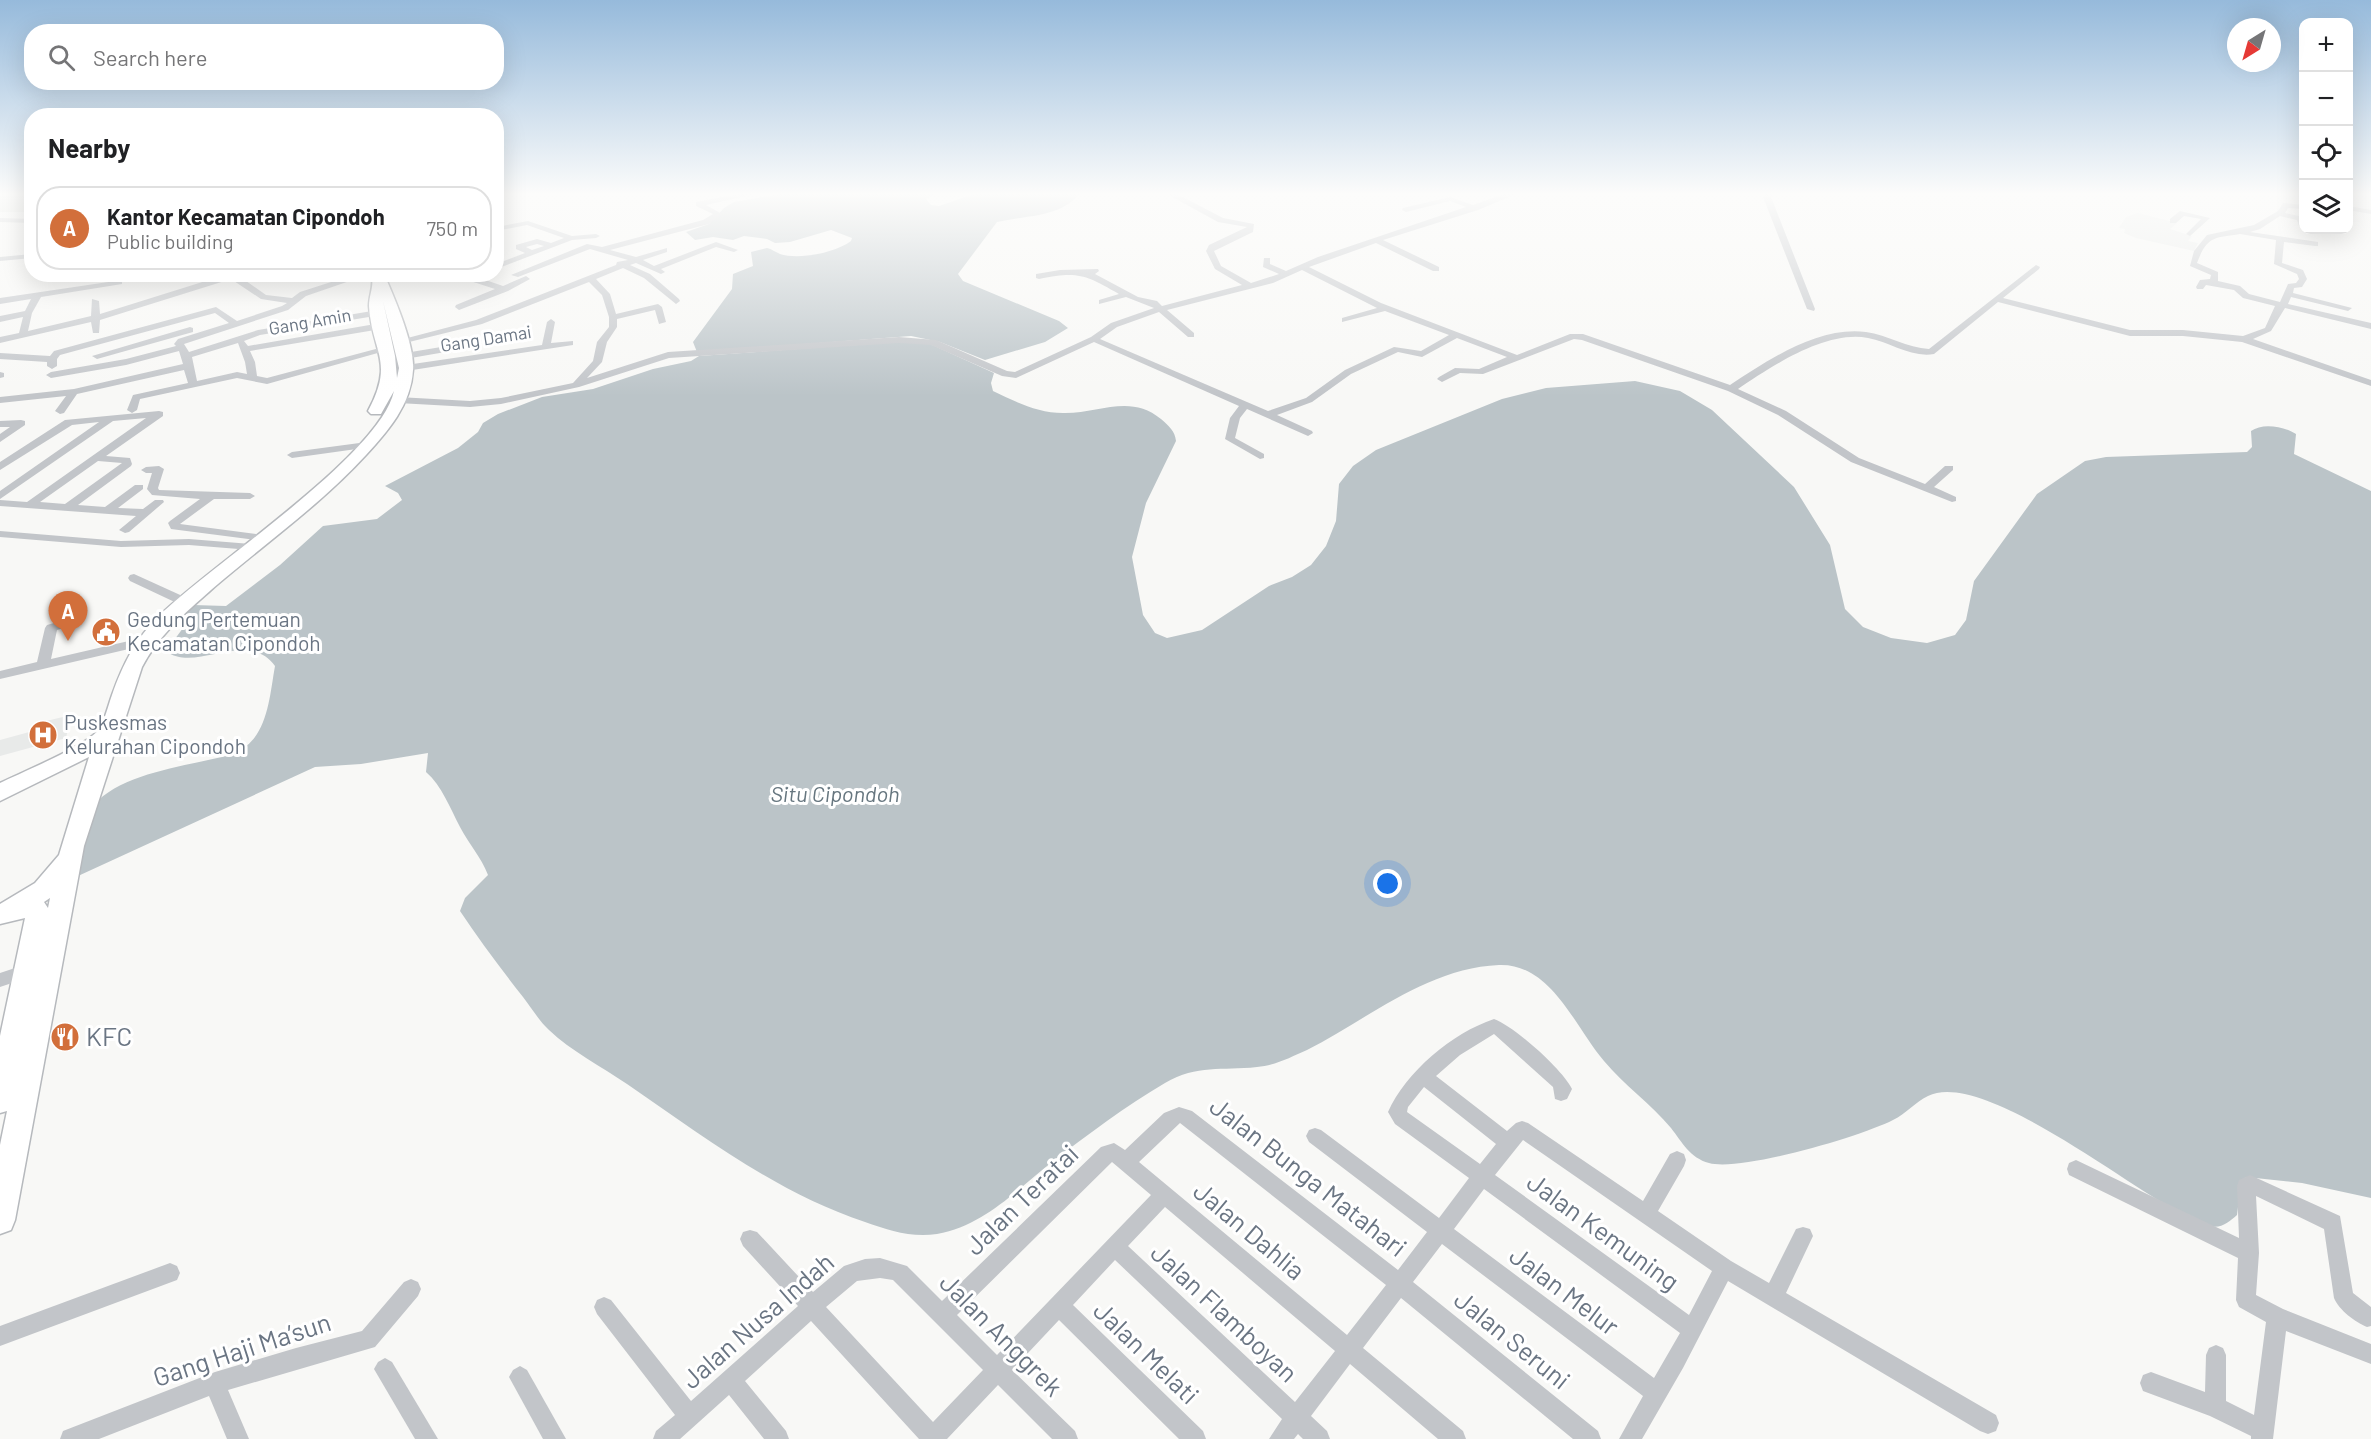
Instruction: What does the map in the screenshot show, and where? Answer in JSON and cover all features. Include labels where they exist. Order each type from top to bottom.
[{"type":"main road","points":[[369,442],[369,427],[390,379],[387,349],[376,294],[378,282]]},
{"type":"main road","points":[[0,793],[88,758],[110,732],[132,666],[146,642],[185,602],[329,485],[384,426],[398,400],[404,355],[389,297],[381,282]]},
{"type":"main road","points":[[0,1220],[8,1141],[72,846],[88,758]]},
{"type":"main road","points":[[8,911],[44,890],[72,846]]},
{"type":"main road","points":[[0,1101],[38,913],[31,907],[8,911]]},
{"type":"street","points":[[515,275],[551,261]]},
{"type":"street","points":[[404,355],[479,322],[631,261]]},
{"type":"street","points":[[639,261],[658,270],[678,261]]},
{"type":"street","points":[[1217,261],[1224,272],[1249,286]]},
{"type":"street","points":[[1266,261],[1266,265],[1286,274]]},
{"type":"street","points":[[398,400],[484,403],[517,399],[576,385],[668,355],[899,340],[933,342],[1005,374],[1016,375],[1094,339],[1114,325],[1161,308],[1249,286],[1319,261]]},
{"type":"street","points":[[1420,261],[1436,269]]},
{"type":"street","points":[[1792,261],[1811,309]]},
{"type":"street","points":[[2194,261],[2193,264],[2215,274],[2214,282]]},
{"type":"street","points":[[2243,339],[2262,334],[2271,328],[2290,286],[2299,285],[2303,279],[2300,272],[2278,264],[2278,261]]},
{"type":"street","points":[[620,264],[647,276],[676,301]]},
{"type":"street","points":[[1302,267],[1385,308],[1513,358],[1521,358],[1580,336],[1731,388],[1782,413],[1855,460],[1952,499]]},
{"type":"street","points":[[1731,388],[1791,351],[1851,335],[1868,335],[1931,352],[2036,267]]},
{"type":"street","points":[[459,307],[526,279],[504,271]]},
{"type":"street","points":[[1040,276],[1060,272],[1092,272],[1127,294],[1154,303],[1191,334]]},
{"type":"street","points":[[576,385],[597,362],[602,342],[613,327],[613,317],[606,294],[590,278]]},
{"type":"street","points":[[0,301],[119,282]]},
{"type":"street","points":[[0,340],[96,318],[210,282]]},
{"type":"street","points":[[239,282],[264,297],[295,301]]},
{"type":"street","points":[[97,356],[285,308],[303,294],[341,282]]},
{"type":"street","points":[[484,282],[505,289]]},
{"type":"street","points":[[2200,287],[2203,282],[2214,282],[2237,288],[2246,296],[2371,326]]},
{"type":"street","points":[[1102,302],[1127,294]]},
{"type":"street","points":[[2287,294],[2348,308]]},
{"type":"street","points":[[23,334],[27,313],[37,296]]},
{"type":"street","points":[[1996,299],[2121,332],[2183,333],[2243,339],[2371,383]]},
{"type":"street","points":[[95,301],[96,331]]},
{"type":"street","points":[[613,317],[658,307],[662,322]]},
{"type":"street","points":[[1345,320],[1385,308]]},
{"type":"street","points":[[51,366],[58,352],[216,310],[233,321]]},
{"type":"street","points":[[0,319],[27,313]]},
{"type":"street","points":[[0,400],[74,392],[186,357],[243,344],[269,331],[380,320]]},
{"type":"street","name":"Gang Amin","points":[[243,344],[380,320]]},
{"type":"street","points":[[193,385],[186,357],[179,343],[233,321]]},
{"type":"street","points":[[546,347],[551,322]]},
{"type":"street","points":[[137,332],[146,342]]},
{"type":"street","points":[[1269,414],[1309,400],[1348,372],[1389,353],[1399,349],[1422,354],[1456,335]]},
{"type":"street","points":[[1094,339],[1157,370],[1193,381],[1308,433]]},
{"type":"street","name":"Gang Damai","points":[[404,355],[477,341],[480,357]]},
{"type":"street","name":"Gang Damai","points":[[404,355],[480,357],[570,343]]},
{"type":"street","points":[[243,344],[252,378]]},
{"type":"street","points":[[132,410],[136,397],[237,375],[258,380],[275,379],[387,349]]},
{"type":"street","points":[[0,356],[51,366],[114,364],[186,357]]},
{"type":"street","points":[[1442,379],[1462,369],[1480,372],[1513,358]]},
{"type":"street","points":[[60,411],[74,392]]},
{"type":"street","points":[[1245,405],[1235,418],[1230,439],[1260,456]]},
{"type":"street","points":[[0,467],[69,422],[159,414],[29,505]]},
{"type":"street","points":[[0,496],[111,419]]},
{"type":"street","points":[[0,424],[21,423],[0,439]]},
{"type":"street","points":[[292,455],[369,442]]},
{"type":"street","points":[[68,507],[127,464],[126,460],[95,458]]},
{"type":"street","points":[[1926,488],[1949,468]]},
{"type":"street","points":[[146,470],[159,469],[152,489],[156,493],[250,496]]},
{"type":"street","points":[[108,510],[139,487]]},
{"type":"street","points":[[211,496],[173,525],[257,542]]},
{"type":"street","points":[[125,530],[159,502]]},
{"type":"street","points":[[0,503],[146,513]]},
{"type":"street","points":[[0,534],[121,544]]},
{"type":"street","points":[[0,540],[94,547],[121,544],[257,542]]},
{"type":"street","points":[[134,578],[185,602]]},
{"type":"street","points":[[43,664],[51,628],[74,621],[76,601]]},
{"type":"street","points":[[0,675],[146,642]]},
{"type":"street","points":[[0,980],[27,971]]},
{"type":"street","points":[[1508,1143],[1422,1075],[1494,1026],[1501,1029],[1559,1082],[1563,1089],[1561,1093]]},
{"type":"street","name":"Jalan Kemuning","points":[[1422,1075],[1403,1097],[1398,1114],[1693,1330]]},
{"type":"street","name":"Jalan Bunga Matahari","points":[[1121,1157],[1170,1119],[1179,1115],[1186,1117],[1400,1284]]},
{"type":"street","points":[[1280,1439],[1508,1143],[1522,1129],[1530,1132],[1645,1215],[1724,1268],[1988,1423]]},
{"type":"street","name":"Jalan Melur","points":[[1315,1136],[1656,1393]]},
{"type":"street","name":"Jalan Teratai","points":[[943,1314],[1108,1153],[1121,1157]]},
{"type":"street","name":"Jalan Dahlia","points":[[1121,1157],[1455,1439]]},
{"type":"street","points":[[1645,1215],[1677,1160]]},
{"type":"street","points":[[2076,1169],[2249,1253]]},
{"type":"street","points":[[2367,1317],[2344,1298],[2333,1223],[2250,1184],[2246,1186],[2249,1253],[2246,1300],[2277,1317],[2371,1354]]},
{"type":"street","points":[[750,1239],[933,1438],[1164,1195]]},
{"type":"street","points":[[1773,1297],[1803,1236]]},
{"type":"street","name":"Jalan Flamboyan","points":[[1114,1246],[1319,1439]]},
{"type":"street","points":[[1630,1439],[1693,1330],[1724,1268]]},
{"type":"street","name":"Jalan Nusa Indah","points":[[664,1439],[855,1270],[897,1271]]},
{"type":"street","name":"Jalan Anggrek","points":[[897,1271],[1067,1439]]},
{"type":"street","points":[[0,1336],[170,1273]]},
{"type":"street","name":"Jalan Seruni","points":[[1400,1284],[1590,1439]]},
{"type":"street","name":"Gang Haji Ma’sun","points":[[71,1439],[215,1383],[296,1358],[368,1340],[411,1288]]},
{"type":"street","name":"Jalan Melati","points":[[1060,1306],[1195,1439]]},
{"type":"street","points":[[604,1307],[690,1417]]},
{"type":"street","points":[[2151,1383],[2215,1407],[2262,1435],[2277,1317]]},
{"type":"street","points":[[2215,1407],[2216,1355]]},
{"type":"street","points":[[385,1370],[427,1439]]},
{"type":"street","points":[[520,1377],[555,1439]]},
{"type":"street","points":[[731,1380],[778,1439]]},
{"type":"street","points":[[217,1390],[238,1439]]},
{"type":"shaded area","name":"Puskesmas Kelurahan Cipondoh","points":[[71,715],[66,738],[0,756],[0,740],[33,731],[34,724]]},
{"type":"water","points":[[752,261],[968,261],[958,274],[963,281],[1059,321],[1068,328],[1045,342],[985,360],[940,342],[911,336],[697,352],[693,342],[732,289],[733,274],[753,266]]},
{"type":"water","name":"Situ Cipondoh","points":[[896,342],[928,343],[994,373],[991,383],[993,391],[1036,409],[1063,413],[1126,406],[1138,407],[1149,411],[1169,426],[1176,441],[1146,503],[1132,557],[1143,615],[1155,633],[1167,638],[1202,630],[1269,586],[1292,577],[1311,565],[1326,546],[1336,521],[1339,484],[1353,466],[1376,450],[1502,399],[1546,388],[1635,381],[1680,391],[1712,410],[1794,487],[1830,545],[1845,609],[1863,627],[1891,638],[1927,643],[1955,635],[1966,620],[1974,581],[2037,494],[2085,461],[2106,457],[2247,452],[2252,447],[2251,431],[2256,428],[2274,426],[2296,434],[2294,454],[2371,491],[2371,1198],[2302,1183],[2246,1177],[2241,1183],[2237,1215],[2221,1226],[2206,1225],[2157,1199],[2092,1157],[2018,1114],[1983,1099],[1952,1092],[1928,1096],[1893,1120],[1830,1143],[1773,1158],[1725,1164],[1709,1163],[1702,1161],[1692,1153],[1663,1119],[1612,1070],[1593,1047],[1572,1015],[1547,986],[1533,974],[1517,967],[1499,965],[1473,968],[1423,985],[1330,1038],[1276,1063],[1257,1067],[1210,1069],[1177,1077],[1107,1121],[985,1215],[954,1230],[927,1235],[909,1234],[882,1228],[833,1210],[771,1179],[712,1143],[577,1052],[545,1026],[460,911],[465,898],[488,875],[441,791],[426,772],[428,753],[361,764],[315,767],[78,876],[77,866],[94,805],[107,794],[122,784],[140,777],[233,754],[245,748],[260,729],[268,705],[275,666],[263,655],[250,651],[236,651],[191,658],[178,657],[166,651],[186,624],[188,614],[184,613],[193,605],[226,606],[280,565],[323,526],[377,519],[402,500],[398,493],[385,486],[458,448],[478,432],[483,423],[498,414],[542,397],[593,389],[653,369],[691,361],[699,356]]},
{"type":"place","name":"Gedung Pertemuan Kecamatan Cipondoh","points":[[106,632]]},
{"type":"place","name":"Kantor Kecamatan Cipondoh","points":[[68,641]]},
{"type":"place","name":"Puskesmas Kelurahan Cipondoh","points":[[43,735]]},
{"type":"place","name":"KFC","points":[[65,1037]]}]
